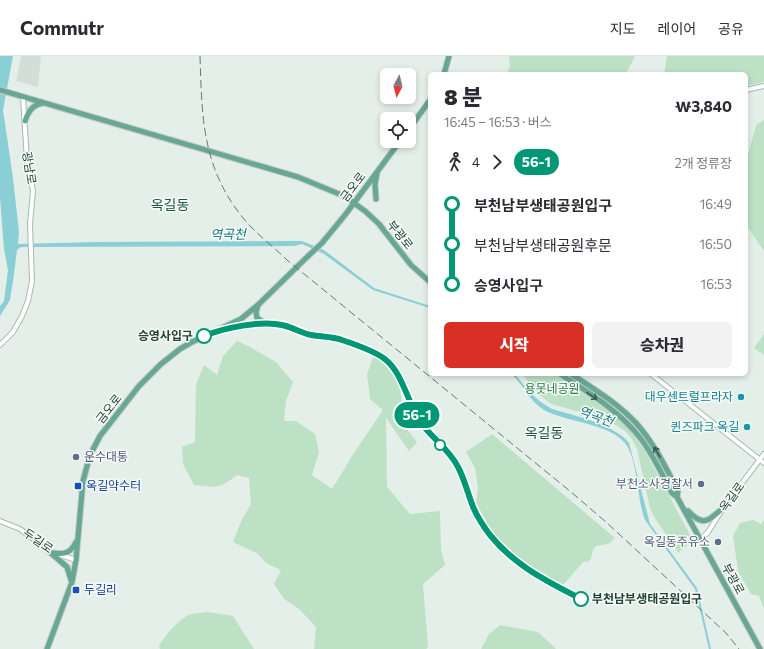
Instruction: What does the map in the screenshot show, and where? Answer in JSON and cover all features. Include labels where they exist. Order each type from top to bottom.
[{"type":"main road","points":[[445,72],[449,56]]},
{"type":"main road","name":"부광로","points":[[0,90],[298,177],[334,192],[354,202],[373,218],[411,265],[428,280]]},
{"type":"main road","points":[[25,121],[28,112],[32,108],[38,104],[45,103]]},
{"type":"main road","points":[[416,119],[428,103]]},
{"type":"main road","name":"금오로","points":[[47,649],[72,582],[76,560],[81,492],[90,455],[100,436],[139,386],[161,364],[180,349],[235,322],[259,304],[320,244],[395,148]]},
{"type":"main road","points":[[376,199],[375,184],[377,171]]},
{"type":"main road","points":[[259,304],[256,316],[259,320],[265,323]]},
{"type":"main road","name":"부광로","points":[[563,376],[622,418],[642,440],[672,493],[677,497],[682,505],[760,649]]},
{"type":"main road","name":"부광로","points":[[574,376],[614,403],[636,423],[656,451],[678,491],[677,497]]},
{"type":"main road","points":[[682,505],[696,519],[703,521],[710,519],[724,507]]},
{"type":"main road","points":[[54,553],[64,554],[69,552],[77,539]]},
{"type":"main road","points":[[44,546],[67,567],[72,582]]},
{"type":"street","points":[[748,90],[764,86]]},
{"type":"street","name":"광남로","points":[[0,345],[16,327],[26,306],[32,282],[30,224],[33,191],[27,161],[24,97]]},
{"type":"street","points":[[213,332],[265,323]]},
{"type":"street","points":[[654,376],[764,463]]},
{"type":"street","name":"옥길로","points":[[700,540],[708,532],[724,507],[764,454]]},
{"type":"street","name":"두길로","points":[[0,521],[20,529],[54,553],[76,560]]},
{"type":"shaded area","points":[[21,56],[41,56],[38,87],[16,81]]},
{"type":"green space","points":[[509,56],[635,56],[627,72],[508,72],[510,65]]},
{"type":"green space","points":[[667,56],[764,56],[764,82],[748,86],[748,72],[664,72]]},
{"type":"green space","points":[[764,120],[764,251],[748,228],[748,155],[756,125]]},
{"type":"green space","points":[[764,334],[764,355],[754,348]]},
{"type":"green space","points":[[237,341],[276,362],[293,382],[286,401],[284,421],[296,421],[315,434],[319,452],[312,475],[332,489],[383,410],[370,399],[367,374],[374,355],[388,364],[394,373],[400,386],[404,425],[417,442],[409,451],[386,418],[387,487],[410,514],[440,511],[441,549],[445,565],[423,584],[428,647],[426,649],[314,649],[316,627],[299,609],[284,599],[274,584],[281,570],[266,563],[258,554],[233,542],[242,519],[251,504],[249,478],[237,475],[226,483],[217,486],[194,485],[183,464],[182,447],[195,442],[196,384],[204,365],[217,375],[223,356]]},
{"type":"green space","name":"용못네공원","points":[[524,376],[557,376],[616,416],[626,425],[645,451],[693,540],[678,553],[656,520],[650,508],[637,449],[627,433],[621,428],[603,420],[554,405],[540,395]]},
{"type":"green space","points":[[492,434],[615,538],[608,544],[596,546],[593,550],[591,559],[587,562],[584,561],[563,585],[521,561],[495,536],[476,502],[478,488],[475,468],[466,452]]},
{"type":"green space","points":[[753,520],[761,524],[764,520],[764,609],[759,596],[751,594],[738,571],[733,536],[740,523]]},
{"type":"green space","points":[[208,612],[233,616],[254,649],[160,649],[159,646],[165,637],[182,619],[191,614]]},
{"type":"green space","points":[[500,625],[538,632],[556,649],[481,649],[489,634]]},
{"type":"water","points":[[0,56],[13,56],[3,110],[13,178],[19,232],[18,244],[302,241],[324,250],[374,288],[428,305],[428,307],[373,290],[324,254],[302,244],[294,246],[21,247],[17,250],[10,300],[0,316],[0,306],[4,301],[8,270],[4,249],[0,198]]},
{"type":"water","points":[[514,376],[517,376],[527,389],[552,409],[604,426],[622,436],[629,443],[650,524],[697,588],[711,649],[709,649],[695,589],[645,520],[640,502],[635,469],[629,450],[625,443],[618,436],[608,431],[544,410],[530,398]]},
{"type":"railway","points":[[200,56],[202,100],[207,141],[219,180],[229,199],[248,224],[287,260],[428,375]]},
{"type":"railway","points":[[429,376],[606,522],[726,633],[739,649]]},
{"type":"bus line","name":"56-1","points":[[204,336],[213,332],[257,323],[275,323],[311,335],[334,337],[384,358],[394,369],[420,421],[458,465],[474,510],[491,536],[521,565],[533,574],[581,599]]},
{"type":"place","name":"승영사입구","points":[[204,336]]},
{"type":"place","name":"대우센트럴프라자","points":[[741,397]]},
{"type":"place","name":"퀸즈파크 옥길","points":[[747,427]]},
{"type":"place","name":"운수대통","points":[[76,457]]},
{"type":"place","name":"부천소사경찰서","points":[[701,484]]},
{"type":"place","name":"옥길약수터","points":[[78,486]]},
{"type":"place","name":"옥길동주유소","points":[[718,542]]},
{"type":"place","name":"두길리","points":[[76,590]]},
{"type":"place","name":"부천남부생태공원입구","points":[[581,599]]},
{"type":"district","name":"옥길동","points":[[170,205]]},
{"type":"district","name":"옥길동","points":[[544,433]]},
{"type":"water label","name":"역곡천","points":[[228,234]]},
{"type":"water label","name":"역곡천","points":[[596,416]]}]
